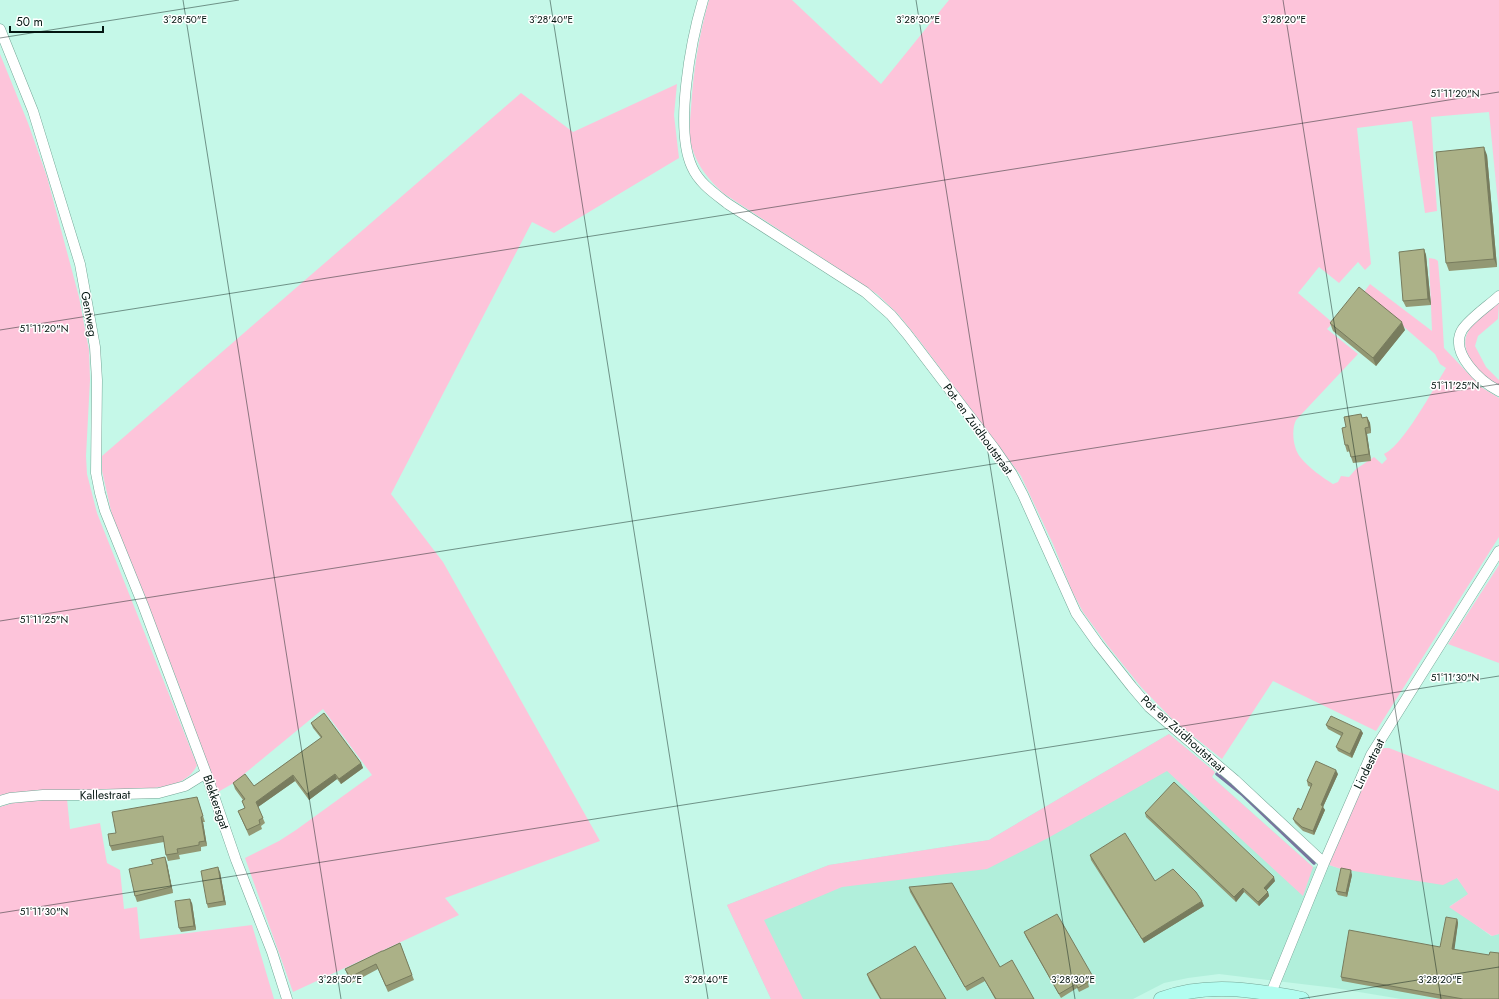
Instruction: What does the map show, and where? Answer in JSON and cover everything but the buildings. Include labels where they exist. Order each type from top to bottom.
[{"type":"street","name":"Pot- en Zuidhoutstraat","points":[[703,0],[686,87],[684,117],[686,145],[692,167],[700,179],[709,189],[728,204],[865,292],[891,315],[994,448],[1012,474],[1023,495],[1076,613],[1098,644],[1132,687],[1150,706],[1236,780],[1324,863]]},
{"type":"street","name":"Gentweg","points":[[0,29],[33,111],[80,264],[95,346],[97,380],[97,480],[105,511],[143,605]]},
{"type":"street","points":[[1499,296],[1466,325],[1460,337],[1459,343],[1463,355],[1474,372],[1487,384],[1499,392]]},
{"type":"street","name":"Lindestraat","points":[[1272,993],[1324,863],[1376,746],[1499,552]]},
{"type":"street","name":"Blekkersgat","points":[[143,605],[206,773],[236,860],[272,952],[287,999]]},
{"type":"street","name":"Kallestraat","points":[[0,801],[10,798],[43,795],[89,796],[159,793],[185,786],[206,773]]},
{"type":"street","points":[[1162,999],[1173,995],[1202,989],[1234,989],[1272,993],[1302,999]]},
{"type":"shaded area","points":[[709,0],[792,0],[881,84],[949,0],[1499,0],[1499,215],[1489,112],[1431,117],[1437,211],[1425,213],[1412,121],[1357,128],[1371,264],[1365,270],[1358,262],[1339,283],[1319,267],[1298,293],[1333,323],[1327,329],[1358,354],[1296,420],[1294,424],[1293,434],[1298,454],[1312,469],[1333,484],[1338,482],[1341,476],[1349,477],[1356,469],[1374,457],[1382,464],[1387,459],[1384,454],[1392,449],[1409,429],[1446,368],[1440,364],[1435,354],[1364,292],[1370,284],[1432,331],[1429,258],[1438,261],[1444,348],[1481,387],[1499,398],[1499,537],[1376,731],[1273,681],[1222,759],[1174,721],[1141,687],[1083,612],[1072,591],[1053,544],[1021,476],[898,314],[877,294],[723,193],[701,167],[694,155],[691,143],[690,123],[693,81],[697,54]]},
{"type":"shaded area","points":[[0,54],[28,123],[47,177],[79,297],[89,350],[90,380],[86,456],[87,474],[97,513],[197,765],[194,771],[186,778],[180,782],[170,785],[155,788],[123,790],[29,791],[0,795]]},
{"type":"shaded area","points":[[677,84],[674,115],[679,158],[554,233],[532,222],[391,494],[443,562],[600,841],[445,898],[459,915],[293,992],[245,858],[279,841],[296,830],[372,775],[323,709],[232,784],[218,792],[177,680],[112,515],[102,471],[102,456],[521,93],[573,132]]},
{"type":"shaded area","points":[[1499,303],[1498,319],[1478,336],[1475,346],[1486,367],[1499,380],[1499,388],[1473,363],[1468,355],[1466,338],[1472,326]]},
{"type":"shaded area","points":[[1499,565],[1499,663],[1448,644]]},
{"type":"shaded area","points":[[1169,734],[1215,772],[1212,777],[1313,867],[1329,865],[1341,869],[1457,878],[1469,894],[1450,906],[1491,936],[1499,934],[1499,999],[1401,999],[1335,988],[1219,974],[1164,983],[1133,999],[771,999],[727,905],[829,865],[989,840]]},
{"type":"shaded area","points":[[1169,734],[1215,772],[1212,777],[1313,867],[1303,896],[1167,771],[1048,838],[987,869],[842,887],[764,920],[803,999],[771,999],[727,905],[829,865],[989,840]]},
{"type":"shaded area","points":[[1384,748],[1389,748],[1499,791],[1499,934],[1492,936],[1449,907],[1468,894],[1457,878],[1443,885],[1341,869],[1329,865],[1377,752]]},
{"type":"shaded area","points":[[37,799],[67,799],[70,829],[100,823],[107,863],[120,870],[124,909],[137,907],[140,939],[252,925],[274,999],[0,999],[0,807]]},
{"type":"waterway","points":[[1217,774],[1243,795],[1314,863]]}]
